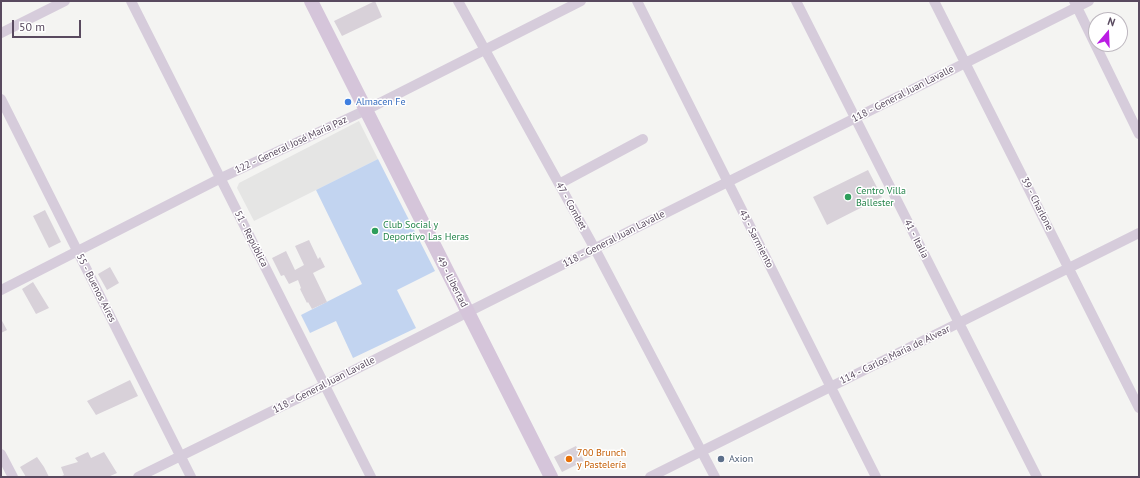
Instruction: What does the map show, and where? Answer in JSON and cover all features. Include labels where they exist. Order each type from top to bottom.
[{"type":"street","points":[[1,33],[65,1]]},
{"type":"street","name":"51 - República","points":[[130,1],[371,477]]},
{"type":"street","name":"49 - Libertad","points":[[311,1],[550,477]]},
{"type":"street","name":"47 - Combet","points":[[458,1],[559,184],[715,477]]},
{"type":"street","name":"122 - General José María Paz","points":[[1,290],[220,178],[366,110],[581,1]]},
{"type":"street","name":"43 - Sarmiento","points":[[637,1],[876,477]]},
{"type":"street","name":"41 - Italia","points":[[796,1],[1036,477]]},
{"type":"street","name":"39 - Charlone","points":[[934,1],[1139,408]]},
{"type":"street","name":"118 - General Juan Lavalle","points":[[138,477],[325,385],[966,63],[1075,4],[1089,1]]},
{"type":"street","points":[[1075,4],[1139,134]]},
{"type":"street","name":"55 - Buenos Aires","points":[[1,99],[191,477]]},
{"type":"street","points":[[559,184],[643,140]]},
{"type":"street","name":"114 - Carlos María de Alvear","points":[[650,477],[1139,233]]},
{"type":"street","points":[[1,454],[13,477]]},
{"type":"shaded area","points":[[359,121],[378,159],[254,221],[237,188],[239,183]]},
{"type":"shaded area","name":"Club Social y Deportivo Las Heras","points":[[378,159],[435,271],[397,290],[416,328],[353,358],[336,321],[310,333],[301,315],[362,284],[316,190]]},
{"type":"building","points":[[375,1],[382,17],[342,36],[334,21]]},
{"type":"building","name":"Centro Villa Ballester","points":[[868,170],[882,197],[827,225],[813,197]]},
{"type":"building","points":[[45,210],[61,242],[49,248],[33,216]]},
{"type":"building","points":[[309,240],[318,259],[320,257],[325,267],[313,273],[327,302],[312,309],[308,302],[307,303],[300,289],[298,280],[289,284],[284,275],[281,276],[272,258],[286,251],[295,270],[304,265],[295,246]]},
{"type":"building","points":[[110,267],[119,283],[107,290],[98,274]]},
{"type":"building","points":[[33,282],[49,308],[36,314],[22,289]]},
{"type":"building","points":[[1,319],[7,330],[1,333]]},
{"type":"building","points":[[130,380],[138,396],[96,415],[87,401]]},
{"type":"building","name":"700 Brunch y Pastelería","points":[[576,446],[584,461],[562,472],[554,457]]},
{"type":"building","points":[[88,452],[91,458],[104,452],[117,473],[108,477],[60,477],[64,475],[61,467],[78,462],[75,458]]},
{"type":"building","points":[[37,457],[49,477],[26,477],[20,467]]},
{"type":"place","name":"Almacen Fe","points":[[348,102]]},
{"type":"place","name":"Centro Villa Ballester","points":[[848,197]]},
{"type":"place","name":"Club Social y Deportivo Las Heras","points":[[375,231]]},
{"type":"place","name":"700 Brunch y Pastelería","points":[[569,459]]},
{"type":"place","name":"Axion","points":[[721,459]]}]
